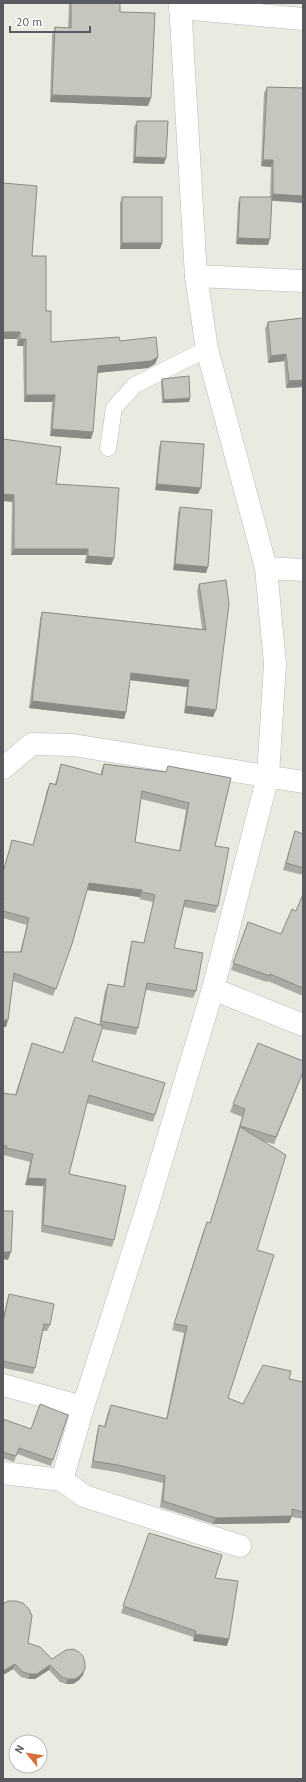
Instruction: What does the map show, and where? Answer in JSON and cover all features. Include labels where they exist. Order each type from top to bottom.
[{"type":"street","points":[[62,1480],[83,1407],[146,1211],[213,988],[268,776],[275,664],[266,568],[207,349],[196,276],[180,5],[303,19]]},
{"type":"street","points":[[196,276],[303,281]]},
{"type":"street","points":[[266,568],[303,570]]},
{"type":"street","points":[[3,768],[32,744],[73,745],[303,782]]},
{"type":"street","points":[[213,988],[303,1025]]},
{"type":"street","points":[[3,1385],[83,1407]]},
{"type":"street","points":[[3,1473],[62,1480],[84,1496],[240,1546]]},
{"type":"lane","points":[[108,448],[114,408],[135,385],[207,349]]},
{"type":"building","points":[[71,3],[120,3],[120,12],[155,13],[151,98],[52,95],[55,27],[71,28]]},
{"type":"building","points":[[267,87],[303,88],[303,196],[273,194],[273,160],[263,160]]},
{"type":"building","points":[[137,121],[168,121],[166,158],[135,157]]},
{"type":"building","points":[[3,183],[37,186],[32,256],[46,256],[46,311],[51,311],[51,342],[119,337],[120,341],[156,337],[158,357],[151,361],[98,366],[93,432],[52,429],[55,395],[26,395],[26,339],[20,339],[20,332],[3,332]]},
{"type":"building","points":[[122,197],[162,197],[162,243],[122,243]]},
{"type":"building","points":[[240,197],[272,197],[270,239],[238,238]]},
{"type":"building","points":[[303,318],[303,380],[289,381],[286,354],[271,356],[268,322]]},
{"type":"building","points":[[189,376],[190,398],[164,400],[162,379]]},
{"type":"building","points":[[3,439],[61,447],[56,484],[119,488],[114,558],[88,556],[88,549],[14,549],[14,495],[3,494]]},
{"type":"building","points":[[161,441],[204,444],[201,488],[157,484]]},
{"type":"building","points":[[180,507],[212,510],[208,567],[175,564]]},
{"type":"building","points":[[226,580],[229,604],[216,710],[186,706],[189,680],[131,673],[126,712],[32,701],[42,612],[206,630],[199,584]]},
{"type":"building","points":[[61,764],[102,775],[104,764],[166,772],[168,766],[231,778],[215,846],[229,848],[218,906],[185,900],[174,948],[203,953],[196,991],[147,983],[138,1028],[101,1021],[108,984],[124,987],[132,941],[144,943],[155,895],[142,892],[142,890],[89,883],[72,944],[56,989],[14,973],[8,1020],[3,1020],[3,952],[21,952],[29,918],[3,911],[3,869],[12,840],[33,845],[50,783],[56,785]],"holes":[[[142,791],[189,803],[180,851],[135,842]]]},
{"type":"building","points":[[295,831],[303,834],[303,868],[286,863]]},
{"type":"building","points":[[303,894],[303,988],[270,974],[270,976],[233,963],[248,922],[281,934],[292,909],[296,911]]},
{"type":"building","points":[[75,1017],[103,1026],[92,1061],[165,1083],[155,1115],[89,1095],[69,1174],[126,1186],[114,1240],[43,1225],[46,1179],[28,1178],[33,1154],[6,1148],[7,1146],[3,1145],[3,1093],[16,1095],[32,1043],[63,1053]]},
{"type":"building","points":[[258,1043],[303,1061],[303,1072],[276,1137],[240,1126],[245,1109],[233,1104]]},
{"type":"building","points":[[240,1127],[286,1155],[257,1250],[274,1255],[228,1398],[243,1404],[263,1365],[291,1371],[289,1379],[303,1382],[303,1512],[292,1509],[292,1516],[216,1518],[163,1501],[165,1476],[93,1461],[99,1425],[105,1427],[111,1405],[167,1419],[187,1326],[174,1324],[207,1222],[210,1223]]},
{"type":"building","points":[[3,1211],[13,1211],[11,1252],[3,1252]]},
{"type":"building","points":[[9,1294],[54,1304],[50,1325],[44,1324],[35,1368],[3,1361],[3,1322]]},
{"type":"building","points":[[40,1404],[68,1415],[53,1460],[19,1448],[16,1456],[3,1452],[3,1419],[31,1429]]},
{"type":"building","points":[[149,1533],[222,1555],[215,1578],[238,1581],[229,1639],[195,1634],[196,1631],[123,1606]]},
{"type":"building","points":[[8,1601],[23,1603],[29,1609],[32,1616],[28,1643],[40,1647],[52,1659],[66,1650],[73,1649],[79,1652],[83,1656],[85,1663],[85,1669],[81,1675],[75,1679],[68,1679],[62,1677],[50,1665],[37,1674],[23,1672],[15,1664],[3,1671],[3,1604]]}]
